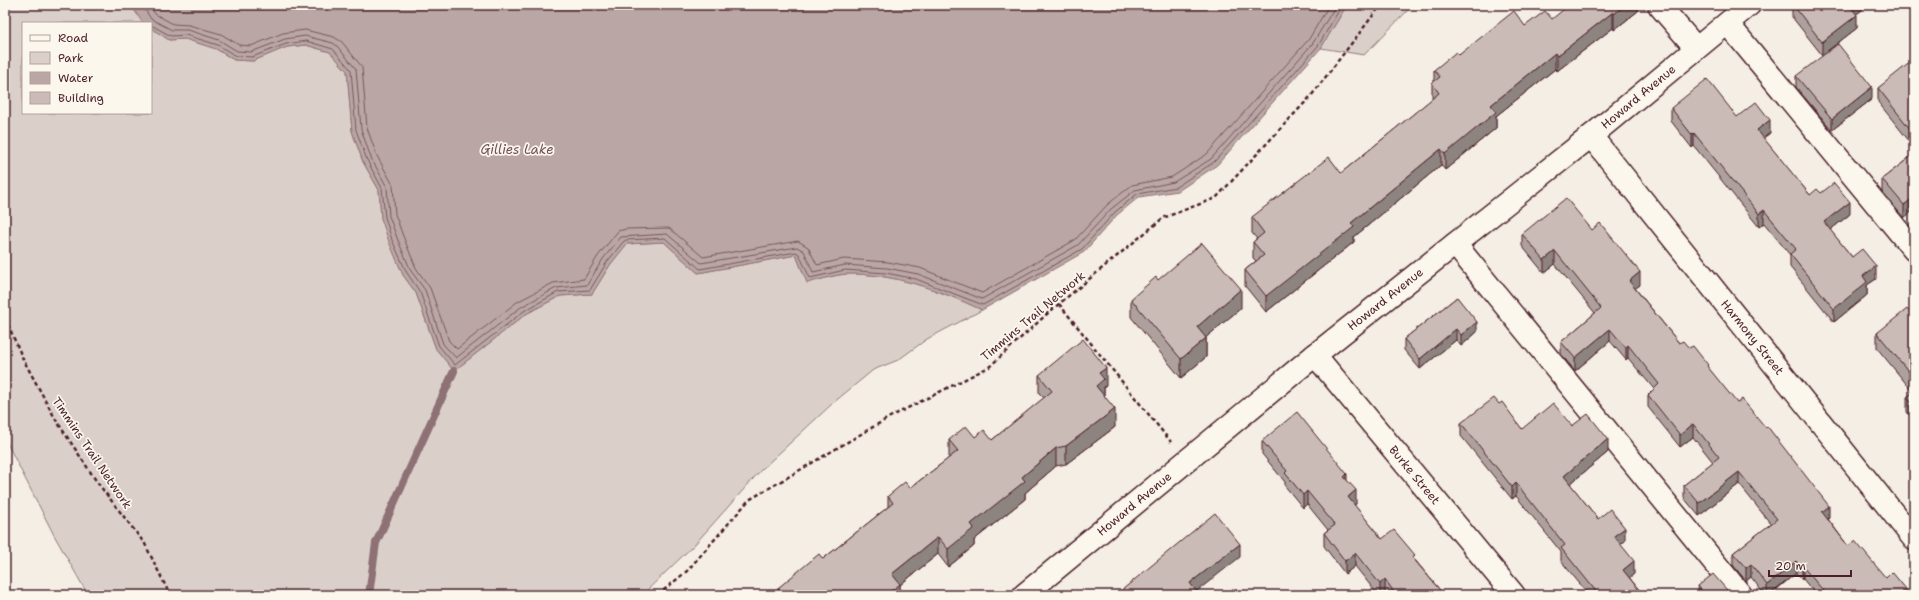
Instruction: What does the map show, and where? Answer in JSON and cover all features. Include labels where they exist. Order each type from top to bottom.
[{"type":"street","points":[[1659,5],[1696,48]]},
{"type":"street","name":"Howard Avenue","points":[[1024,595],[1315,355],[1591,136],[1696,48],[1728,24],[1749,5]]},
{"type":"street","points":[[1728,24],[1914,250]]},
{"type":"street","name":"Harmony Street","points":[[1591,136],[1914,539]]},
{"type":"street","points":[[1455,244],[1741,595]]},
{"type":"street","name":"Burke Street","points":[[1315,355],[1514,595]]},
{"type":"path","name":"Timmins Trail Network","points":[[658,595],[687,571],[749,500],[890,417],[989,367],[1059,304],[1163,218],[1216,198],[1311,96],[1382,5]]},
{"type":"path","points":[[1059,304],[1187,460]]},
{"type":"path","name":"Timmins Trail Network","points":[[5,318],[23,359],[56,420],[97,482],[145,544],[170,595]]},
{"type":"green space","points":[[5,5],[131,5],[143,22],[22,22],[22,114],[152,114],[152,29],[169,40],[185,39],[217,49],[234,60],[253,61],[287,47],[306,45],[330,52],[347,71],[352,131],[363,162],[379,190],[381,218],[403,275],[416,293],[436,349],[454,371],[526,314],[560,296],[592,294],[610,265],[626,244],[664,242],[698,273],[796,255],[807,282],[846,274],[881,276],[916,284],[982,310],[927,339],[898,360],[873,370],[833,403],[761,470],[694,545],[642,595],[88,595],[54,535],[5,439]]},
{"type":"green space","points":[[1347,5],[1413,5],[1364,55],[1321,48]]},
{"type":"water","name":"Gillies Lake","points":[[131,5],[1347,5],[1321,48],[1217,165],[1178,191],[1139,197],[1117,215],[1084,252],[982,310],[916,284],[881,276],[846,274],[807,283],[796,255],[698,273],[664,242],[627,244],[610,265],[592,294],[560,296],[526,314],[454,371],[436,349],[416,293],[403,275],[389,242],[381,218],[379,190],[363,162],[352,131],[347,71],[330,52],[306,45],[287,47],[253,61],[234,60],[216,49],[185,39],[169,40],[152,29],[152,22],[142,22]]},
{"type":"building","points":[[1569,5],[1625,5],[1614,14],[1613,12],[1557,56],[1555,53],[1491,105],[1496,112],[1445,154],[1441,149],[1351,223],[1354,227],[1266,296],[1245,270],[1264,255],[1253,242],[1264,233],[1252,217],[1329,157],[1341,173],[1439,93],[1432,83],[1440,77],[1434,70],[1456,52],[1459,55],[1514,11],[1525,26],[1545,11],[1552,19]]},
{"type":"building","points":[[1793,5],[1851,5],[1850,6],[1857,15],[1822,42]]},
{"type":"building","points":[[1838,44],[1872,87],[1832,119],[1796,76]]},
{"type":"building","points":[[1912,61],[1914,63],[1914,134],[1878,88]]},
{"type":"building","points":[[1707,79],[1737,117],[1756,102],[1770,120],[1757,130],[1810,195],[1817,189],[1821,193],[1834,183],[1850,202],[1824,222],[1852,257],[1862,249],[1876,266],[1863,276],[1867,282],[1834,309],[1790,254],[1796,249],[1764,210],[1759,214],[1694,133],[1692,135],[1671,108]]},
{"type":"building","points":[[1914,154],[1914,197],[1904,205],[1882,179]]},
{"type":"building","points":[[1566,198],[1592,230],[1600,223],[1640,272],[1629,281],[1679,343],[1683,341],[1689,348],[1693,346],[1737,403],[1742,399],[1766,428],[1767,426],[1829,506],[1822,512],[1848,546],[1855,541],[1886,578],[1892,572],[1906,589],[1899,595],[1827,595],[1796,561],[1767,585],[1751,564],[1746,568],[1733,553],[1777,519],[1739,472],[1699,503],[1684,485],[1719,457],[1693,424],[1680,435],[1648,395],[1659,384],[1628,345],[1626,348],[1610,329],[1575,358],[1561,342],[1601,308],[1555,251],[1544,260],[1522,234]]},
{"type":"building","points":[[1202,243],[1241,289],[1197,327],[1206,338],[1181,359],[1131,299],[1156,277],[1158,280]]},
{"type":"building","points":[[1457,297],[1477,322],[1461,335],[1456,329],[1420,359],[1404,339]]},
{"type":"building","points":[[1907,309],[1914,317],[1914,378],[1877,333]]},
{"type":"building","points":[[1083,339],[1106,368],[1099,373],[1104,379],[1096,386],[1115,409],[1066,446],[1056,448],[1022,477],[1025,481],[971,524],[974,528],[948,549],[938,537],[892,574],[900,584],[887,595],[784,595],[778,588],[819,554],[823,559],[893,503],[888,496],[905,482],[910,488],[958,451],[949,440],[966,426],[975,437],[984,430],[992,440],[1052,391],[1039,375]]},
{"type":"building","points":[[1914,392],[1914,406],[1907,397]]},
{"type":"building","points":[[1494,398],[1499,404],[1502,402],[1522,429],[1553,403],[1572,426],[1588,414],[1608,439],[1564,476],[1598,519],[1610,509],[1625,528],[1614,536],[1634,561],[1623,570],[1643,595],[1599,595],[1561,548],[1565,545],[1516,483],[1512,487],[1461,423]]},
{"type":"building","points":[[1297,412],[1347,474],[1344,477],[1356,490],[1348,497],[1382,539],[1394,530],[1415,555],[1412,557],[1444,595],[1396,595],[1385,579],[1380,584],[1355,553],[1345,561],[1324,533],[1335,525],[1307,491],[1303,495],[1285,473],[1287,471],[1262,441]]},
{"type":"building","points":[[1215,513],[1240,544],[1190,583],[1199,595],[1116,595]]},
{"type":"building","points":[[1713,574],[1727,590],[1721,595],[1705,595],[1698,586]]},
{"type":"waterway","points":[[369,595],[376,543],[454,371]]}]
